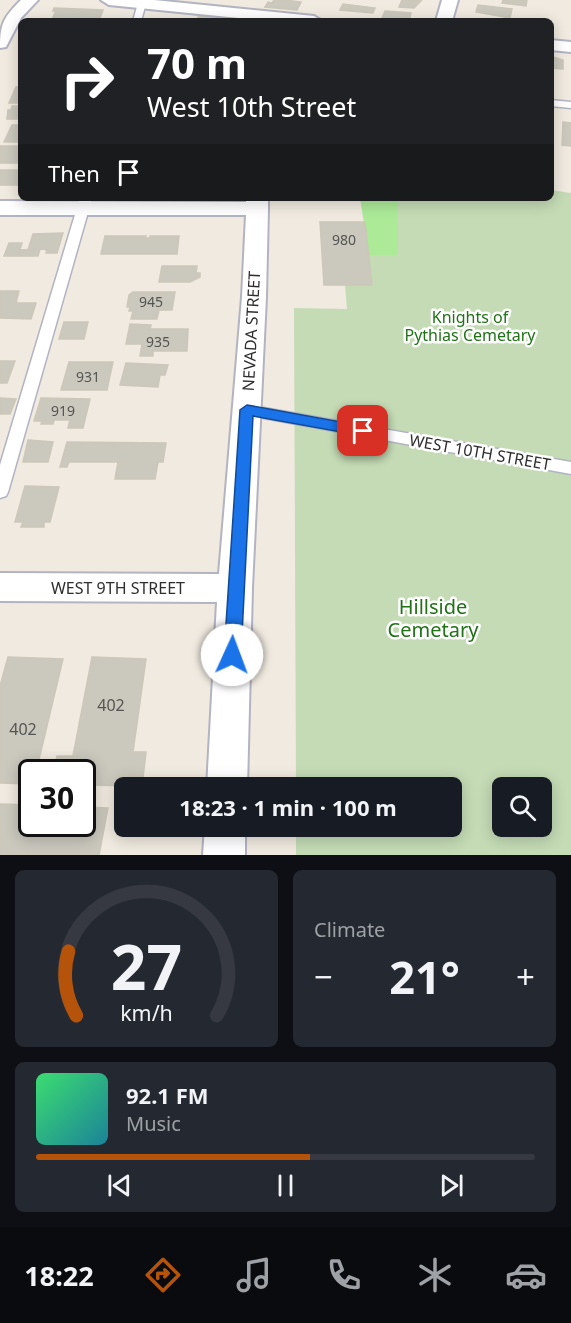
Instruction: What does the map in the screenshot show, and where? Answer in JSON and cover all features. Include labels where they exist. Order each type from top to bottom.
[{"type":"street","points":[[0,43],[14,16],[30,0]]},
{"type":"street","points":[[109,0],[231,6],[262,18]]},
{"type":"street","points":[[445,18],[450,0]]},
{"type":"street","points":[[554,45],[571,47]]},
{"type":"street","points":[[0,208],[85,203],[257,203]]},
{"type":"street","name":"NEVADA STREET","points":[[226,777],[257,203]]},
{"type":"street","name":"WEST 9TH STREET","points":[[0,587],[235,588]]},
{"type":"street","points":[[224,855],[225,837]]},
{"type":"lane","points":[[138,18],[142,3]]},
{"type":"lane","points":[[554,103],[571,105]]},
{"type":"lane","points":[[0,492],[85,203]]},
{"type":"lane","name":"WEST 10TH STREET","points":[[247,410],[571,468]]},
{"type":"green space","name":"Hillside Cemetary","points":[[554,190],[571,193],[571,855],[296,855],[296,837],[462,837],[462,777],[296,777],[294,308],[347,309],[345,285],[369,255],[398,255],[398,201],[554,201]]},
{"type":"green space","points":[[360,201],[398,201],[398,256],[369,255]]},
{"type":"building","points":[[274,0],[301,2],[297,10],[265,7],[268,2],[272,3]]},
{"type":"building","points":[[402,0],[421,1],[414,8],[399,7]]},
{"type":"building","points":[[503,0],[527,0],[526,6],[502,3]]},
{"type":"building","points":[[343,4],[375,8],[373,13],[340,10]]},
{"type":"building","points":[[478,5],[512,9],[510,18],[476,12]]},
{"type":"building","points":[[54,8],[103,10],[100,18],[52,18],[56,11],[53,11]]},
{"type":"building","points":[[385,11],[411,13],[410,18],[382,18]]},
{"type":"building","points":[[554,57],[563,60],[563,69],[554,68]]},
{"type":"building","points":[[16,87],[18,87],[18,103],[9,103]]},
{"type":"building","points":[[12,106],[18,106],[18,119],[7,119],[8,110],[11,110]]},
{"type":"building","points":[[563,122],[571,123],[571,146],[562,145]]},
{"type":"building","points":[[12,125],[18,125],[18,142],[4,142]]},
{"type":"building","points":[[0,146],[18,146],[18,163],[0,163]]},
{"type":"building","points":[[0,170],[18,170],[18,185],[0,185]]},
{"type":"building","points":[[320,222],[365,222],[372,285],[324,285]]},
{"type":"building","points":[[63,233],[57,253],[46,253],[44,249],[28,250],[33,234]]},
{"type":"building","points":[[105,236],[146,236],[145,238],[150,238],[150,236],[179,236],[177,254],[101,254]]},
{"type":"building","points":[[9,243],[22,243],[18,256],[4,256]]},
{"type":"building","points":[[40,249],[38,256],[18,256],[20,250]]},
{"type":"building","points":[[162,266],[197,266],[196,273],[200,273],[200,277],[190,282],[159,282]]},
{"type":"building","points":[[0,291],[19,291],[16,303],[36,303],[31,319],[0,318]]},
{"type":"building","points":[[133,292],[175,292],[172,310],[159,310],[157,319],[131,319],[133,311],[129,311],[130,307],[127,307],[129,295]]},
{"type":"building","points":[[64,322],[88,322],[84,339],[59,339]]},
{"type":"building","points":[[130,324],[151,325],[150,329],[188,329],[187,351],[153,351],[153,356],[140,356],[142,344],[126,344]]},
{"type":"building","points":[[0,361],[15,361],[7,383],[0,383]]},
{"type":"building","points":[[69,362],[113,362],[107,390],[61,390]]},
{"type":"building","points":[[126,363],[168,365],[165,375],[160,375],[158,387],[120,385]]},
{"type":"building","points":[[0,398],[16,399],[10,414],[0,414]]},
{"type":"building","points":[[41,398],[90,399],[83,428],[68,428],[70,420],[54,420],[53,424],[41,424],[42,421],[34,421]]},
{"type":"building","points":[[28,440],[53,442],[48,462],[23,462]]},
{"type":"building","points":[[67,442],[166,443],[163,462],[158,462],[155,479],[115,479],[118,462],[69,462],[67,467],[60,467]]},
{"type":"building","points":[[25,486],[59,487],[50,522],[44,522],[44,527],[21,527],[23,522],[15,522]]},
{"type":"building","points":[[8,657],[63,659],[39,759],[18,759],[18,784],[0,783],[0,686]]},
{"type":"building","points":[[92,657],[146,659],[133,752],[146,752],[143,777],[114,777],[114,786],[96,785],[96,759],[56,759],[57,756],[73,756]]},
{"type":"building","points":[[0,804],[18,805],[18,837],[96,837],[96,808],[108,808],[99,855],[0,855]]},
{"type":"route","points":[[232,655],[247,410],[363,431]]},
{"type":"park label","name":"Knights of Pythias Cemetary","points":[[470,326]]}]
